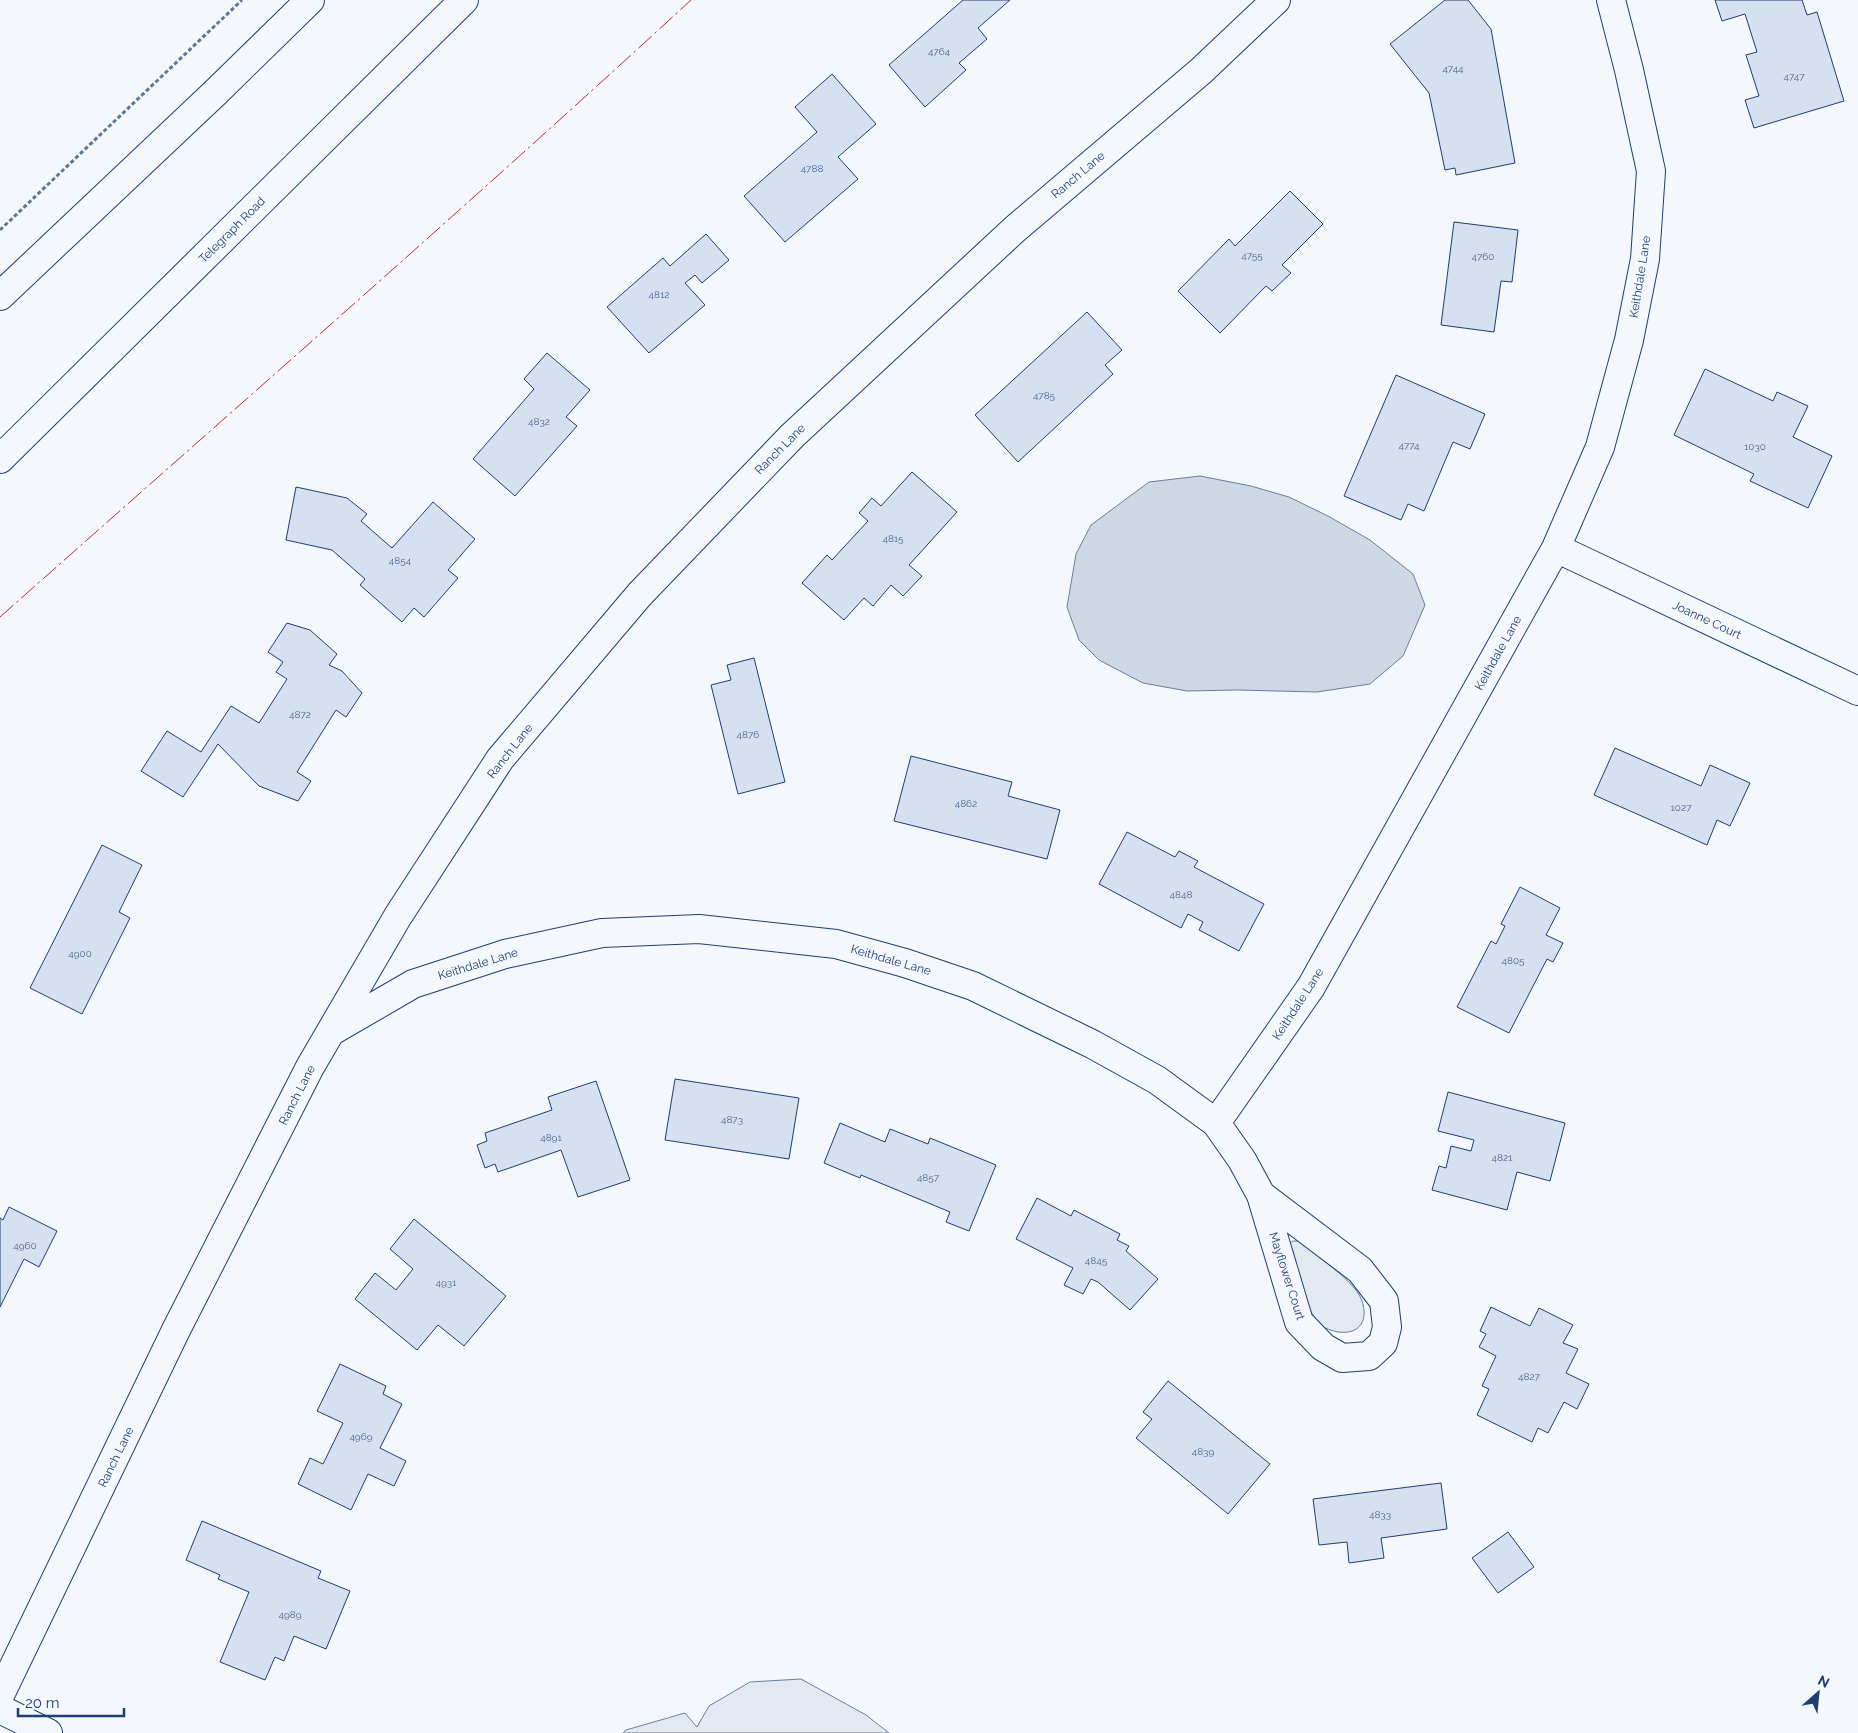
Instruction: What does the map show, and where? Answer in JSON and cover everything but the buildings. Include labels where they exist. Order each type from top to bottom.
[{"type":"main road","points":[[0,296],[209,99],[310,0]]},
{"type":"main road","name":"Telegraph Road","points":[[0,459],[464,0]]},
{"type":"main road","name":"Ranch Lane","points":[[0,1695],[176,1330],[310,1067],[398,916],[500,759],[640,594],[799,429],[1015,229],[1201,71],[1276,0]]},
{"type":"main road","name":"Keithdale Lane","points":[[331,1031],[413,984],[505,954],[602,933],[709,930],[836,944],[905,963],[973,986],[1092,1044],[1149,1076],[1216,1123],[1311,987],[1556,548],[1600,447],[1630,340],[1645,259],[1651,171],[1629,70],[1610,0]]},
{"type":"main road","name":"Joanne Court","points":[[1556,548],[1858,691]]},
{"type":"main road","name":"Mayflower Court","points":[[1216,1123],[1242,1160],[1261,1196],[1299,1322],[1322,1347],[1342,1358],[1369,1356],[1383,1343],[1387,1327],[1384,1301],[1360,1270],[1261,1196]]},
{"type":"main road","points":[[0,1710],[48,1733]]},
{"type":"path","points":[[0,230],[242,0]]},
{"type":"shaded area","points":[[1200,476],[1251,486],[1289,497],[1328,516],[1370,540],[1413,574],[1425,605],[1403,656],[1370,684],[1317,692],[1187,691],[1143,683],[1099,660],[1079,640],[1067,607],[1076,554],[1091,525],[1149,482]]},
{"type":"shaded area","points":[[1293,1241],[1298,1241],[1306,1246],[1338,1272],[1360,1296],[1363,1304],[1363,1319],[1361,1325],[1355,1330],[1338,1332],[1327,1329],[1315,1318],[1297,1276],[1289,1244]]},
{"type":"shaded area","points":[[801,1679],[866,1715],[889,1733],[623,1733],[626,1730],[685,1713],[697,1727],[709,1706],[750,1682]]},
{"type":"power","points":[[0,617],[434,233],[691,0]]}]
